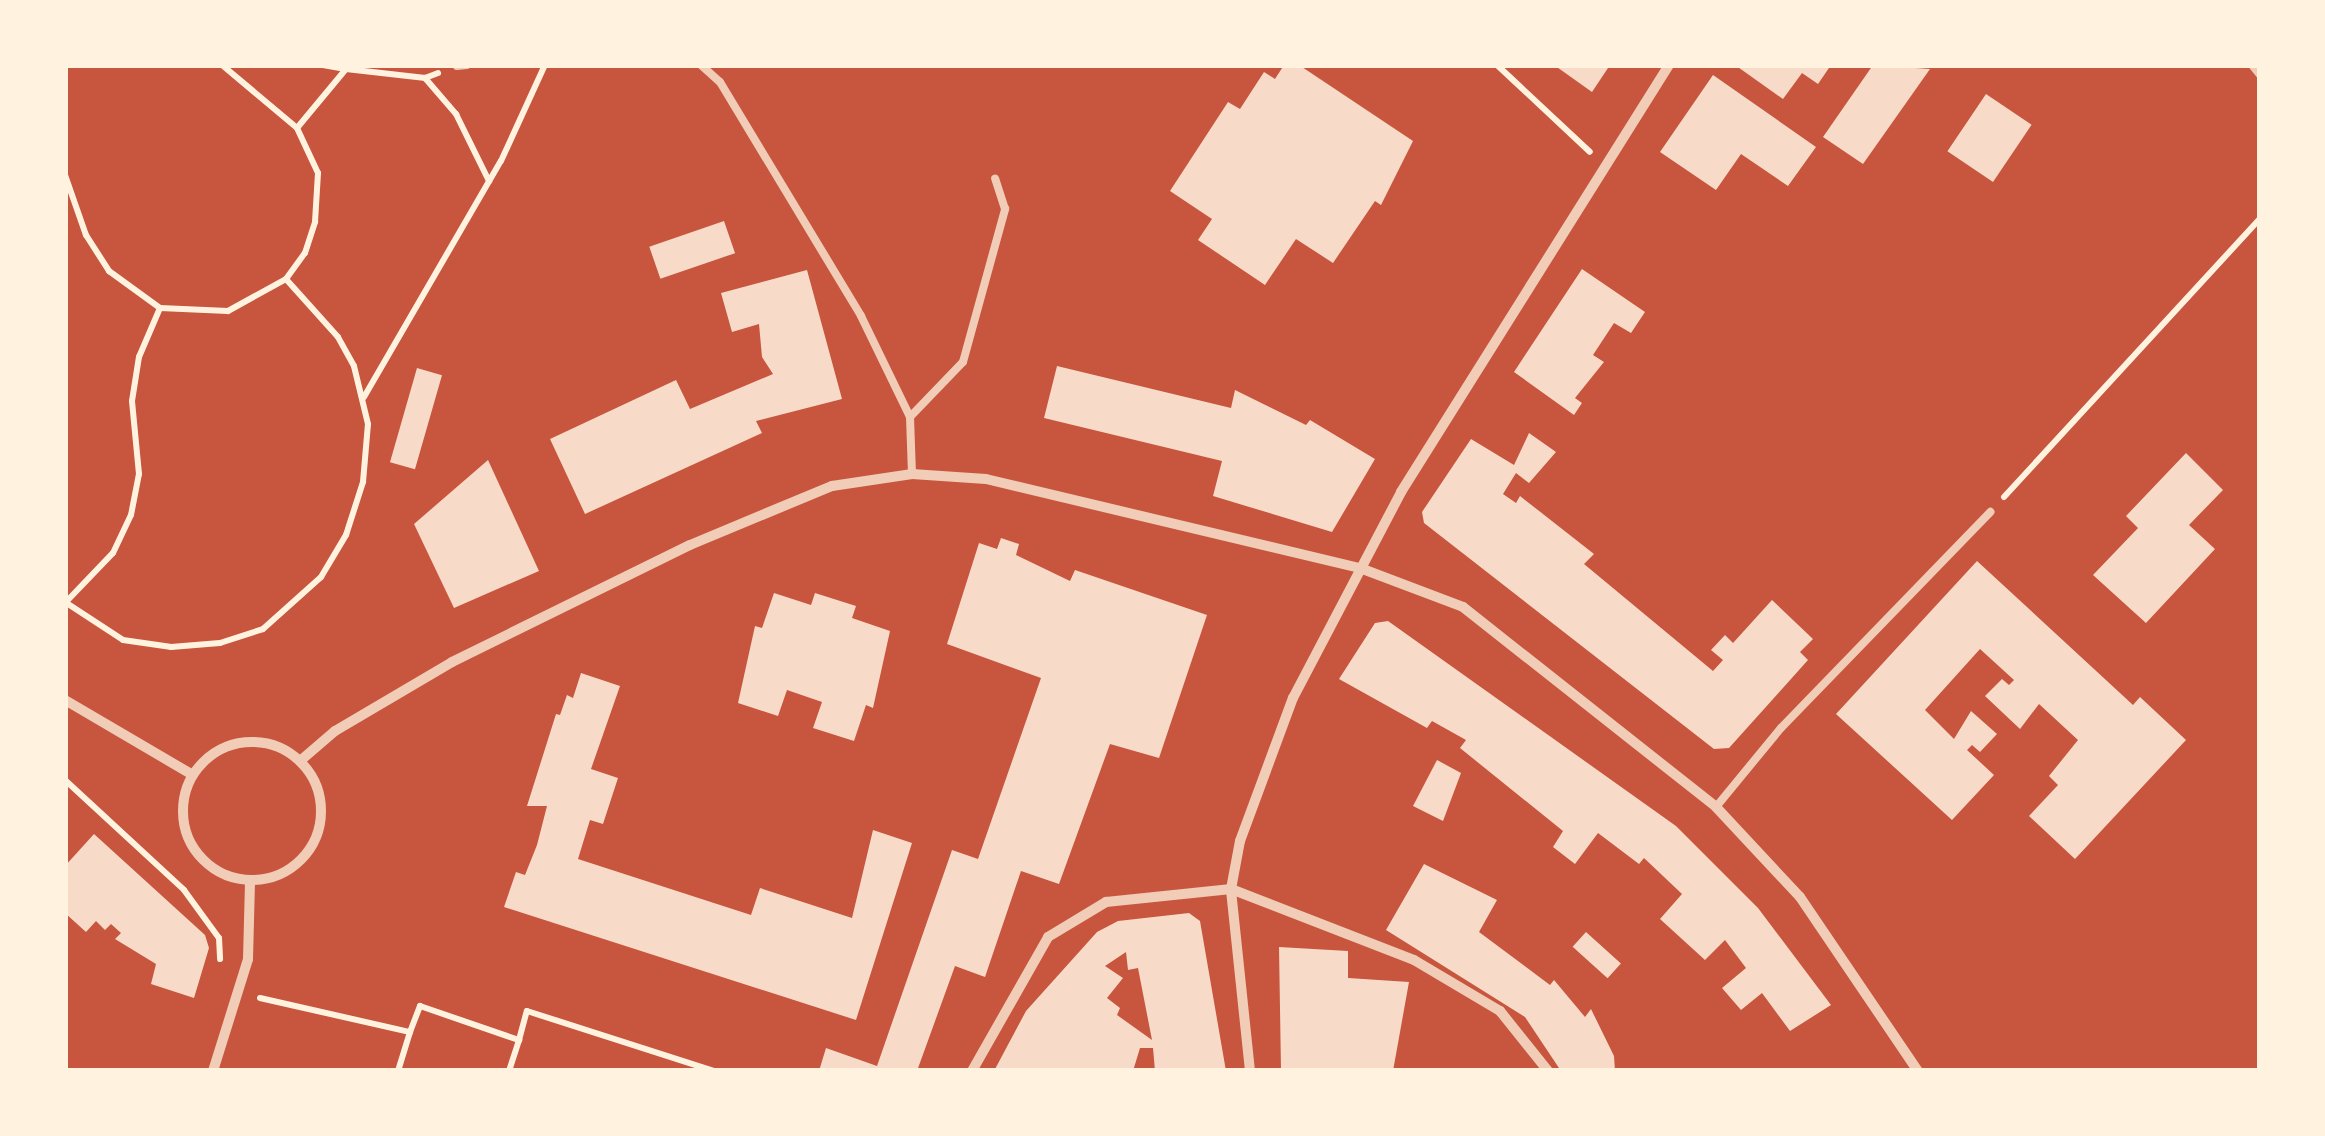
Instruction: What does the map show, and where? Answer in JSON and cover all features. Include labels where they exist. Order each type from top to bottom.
[{"type":"street","points":[[1250,1071],[1232,889],[1240,841],[1293,698],[1360,568],[1602,164],[1670,65]]},
{"type":"street","points":[[300,761],[344,725],[452,662],[690,545],[832,486],[912,474],[986,480],[1360,568],[1463,606],[1716,807],[1800,897],[1918,1071]]},
{"type":"street","points":[[65,700],[194,775]]},
{"type":"street","points":[[235,744],[270,744],[300,761],[318,791],[314,843],[292,868],[250,880],[216,870],[192,844],[183,809],[194,775],[235,744]]},
{"type":"street","points":[[212,1071],[241,991],[251,936],[250,880]]},
{"type":"street","points":[[972,1071],[1048,937],[1106,902],[1232,889],[1414,960],[1500,1011],[1548,1071]]},
{"type":"lane","points":[[456,66],[467,65]]},
{"type":"lane","points":[[701,65],[720,82],[861,316],[910,417],[912,474]]},
{"type":"lane","points":[[2252,65],[2260,74]]},
{"type":"lane","points":[[910,417],[963,362],[1005,209],[995,179]]},
{"type":"lane","points":[[1716,807],[1781,728],[1990,512]]},
{"type":"path","points":[[65,175],[86,236],[109,272],[160,308],[228,311],[286,280],[305,253],[315,222],[318,173],[297,128],[222,65]]},
{"type":"path","points":[[324,65],[425,78],[456,66]]},
{"type":"path","points":[[363,398],[528,112],[545,65]]},
{"type":"path","points":[[1497,65],[1602,164]]},
{"type":"path","points":[[297,128],[344,67]]},
{"type":"path","points":[[425,78],[456,114],[490,180]]},
{"type":"path","points":[[1990,512],[2260,219]]},
{"type":"path","points":[[160,308],[139,357],[132,401],[138,474],[132,515],[113,553],[65,602],[123,640],[171,647],[220,643],[263,630],[321,577],[346,535],[362,482],[363,398],[338,337],[286,280]]},
{"type":"path","points":[[65,780],[184,890],[219,938],[217,968]]},
{"type":"path","points":[[241,991],[295,1011],[410,1032]]},
{"type":"path","points":[[398,1071],[420,1006],[519,1040]]},
{"type":"path","points":[[508,1071],[528,1011],[714,1071]]},
{"type":"building","points":[[1284,65],[1299,65],[1413,141],[1381,205],[1375,201],[1333,263],[1296,239],[1265,285],[1198,240],[1212,219],[1170,191],[1228,102],[1240,109],[1264,72],[1275,79]]},
{"type":"building","points":[[1554,65],[1610,65],[1592,92]]},
{"type":"building","points":[[1735,65],[1831,65],[1818,84],[1802,73],[1783,99]]},
{"type":"building","points":[[1873,65],[1930,69],[1863,164],[1823,137]]},
{"type":"building","points":[[1713,75],[1816,147],[1788,186],[1741,154],[1716,190],[1660,152]]},
{"type":"building","points":[[1986,94],[2032,125],[1993,182],[1947,151]]},
{"type":"building","points":[[724,221],[735,253],[660,279],[649,247]]},
{"type":"building","points":[[1582,269],[1645,312],[1631,333],[1614,323],[1593,355],[1604,362],[1575,398],[1582,403],[1574,415],[1514,372]]},
{"type":"building","points":[[807,270],[842,399],[756,421],[762,433],[585,514],[550,439],[676,380],[690,409],[773,374],[762,357],[759,324],[732,332],[721,293]]},
{"type":"building","points":[[1057,366],[1231,408],[1235,390],[1306,425],[1310,420],[1375,459],[1332,532],[1213,496],[1222,461],[1044,418]]},
{"type":"building","points":[[417,368],[442,375],[415,469],[390,462]]},
{"type":"building","points":[[1529,433],[1556,452],[1529,483],[1516,473],[1503,494],[1516,503],[1520,496],[1594,554],[1584,564],[1713,671],[1723,660],[1711,650],[1725,635],[1733,643],[1772,600],[1813,639],[1800,652],[1808,660],[1729,748],[1714,749],[1424,523],[1422,512],[1471,439],[1514,465]]},
{"type":"building","points":[[2186,453],[2223,490],[2189,525],[2215,549],[2146,623],[2093,575],[2138,528],[2126,516]]},
{"type":"building","points":[[488,460],[539,571],[454,608],[414,524]]},
{"type":"building","points":[[1001,538],[1019,544],[1016,555],[1070,581],[1075,570],[1207,615],[1159,758],[1110,744],[1059,884],[1021,871],[985,977],[955,966],[917,1071],[819,1071],[826,1048],[877,1066],[952,850],[978,859],[1041,678],[947,644],[979,543],[997,549]]},
{"type":"building","points":[[1977,561],[2133,705],[2140,697],[2186,740],[2075,859],[2029,816],[2058,785],[2049,776],[2078,740],[2039,704],[2020,729],[1985,696],[2002,679],[2009,685],[2014,680],[1980,649],[1925,710],[1954,739],[1971,711],[1997,734],[1980,752],[1972,745],[1967,750],[1994,775],[1952,820],[1836,714]]},
{"type":"building","points":[[774,593],[811,605],[815,593],[856,606],[852,618],[890,631],[873,708],[866,705],[854,741],[813,728],[822,702],[787,690],[778,716],[738,703],[755,626],[762,628]]},
{"type":"building","points":[[1388,621],[1676,826],[1758,908],[1831,1005],[1790,1031],[1762,993],[1741,1010],[1722,988],[1746,968],[1725,940],[1705,960],[1660,919],[1682,894],[1644,858],[1639,864],[1598,833],[1575,864],[1553,847],[1563,831],[1460,748],[1466,740],[1432,721],[1427,728],[1339,679],[1375,623]]},
{"type":"building","points":[[581,673],[620,686],[591,769],[618,778],[603,824],[590,820],[578,859],[751,915],[760,888],[852,918],[873,830],[912,843],[856,1020],[504,907],[516,872],[525,875],[537,845],[547,806],[527,806],[556,714],[560,715],[567,695],[573,698]]},
{"type":"building","points":[[1437,760],[1461,773],[1443,821],[1413,806]]},
{"type":"building","points":[[94,834],[205,935],[209,948],[194,998],[151,984],[156,964],[115,939],[121,933],[111,924],[105,930],[96,921],[86,932],[65,913],[65,866]]},
{"type":"building","points":[[1424,864],[1497,900],[1479,932],[1550,985],[1554,980],[1585,1017],[1591,1009],[1614,1056],[1615,1071],[1561,1071],[1525,1017],[1386,930]]},
{"type":"building","points":[[1189,913],[1200,921],[1226,1071],[1155,1071],[1153,1048],[1140,1048],[1133,1071],[994,1071],[1026,1011],[1097,932],[1118,921]],"holes":[[[1126,952],[1128,970],[1138,968],[1152,1040],[1117,1015],[1120,1008],[1107,998],[1123,978],[1105,966]]]},
{"type":"building","points":[[1586,932],[1621,963],[1608,978],[1573,947]]},
{"type":"building","points":[[1279,947],[1348,951],[1348,978],[1409,982],[1393,1071],[1281,1071]]}]
